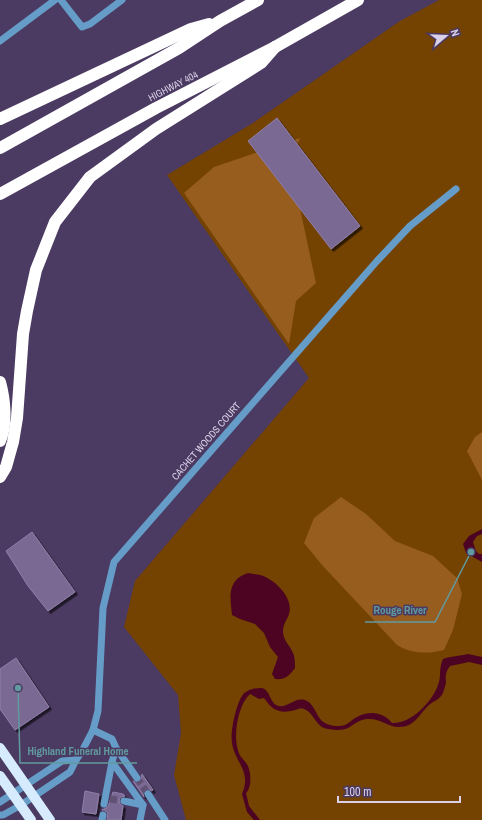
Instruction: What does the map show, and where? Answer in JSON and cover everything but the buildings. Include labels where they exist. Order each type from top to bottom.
[{"type":"highway","points":[[0,148],[179,48],[220,21],[258,0]]},
{"type":"highway","name":"HIGHWAY 404","points":[[0,194],[156,108],[275,47],[358,0]]},
{"type":"highway","points":[[0,119],[191,29],[220,21]]},
{"type":"highway","points":[[0,477],[6,467],[13,442],[17,418],[23,334],[27,311],[36,270],[55,222],[90,177],[156,129],[261,63],[275,47]]},
{"type":"highway","points":[[0,382],[3,394],[4,422],[0,441]]},
{"type":"main road","points":[[0,748],[50,820]]},
{"type":"main road","points":[[0,776],[31,820]]},
{"type":"street","points":[[0,41],[55,0]]},
{"type":"street","points":[[61,0],[82,26],[90,24],[122,0]]},
{"type":"street","name":"CACHET WOODS COURT","points":[[0,815],[3,815],[21,805],[70,772],[93,730],[98,711],[103,608],[114,562],[377,261],[410,226],[456,188]]},
{"type":"street","points":[[93,730],[112,739],[116,748],[137,778]]},
{"type":"street","points":[[107,800],[112,762],[116,748]]},
{"type":"street","points":[[0,802],[62,761],[76,760]]},
{"type":"street","points":[[112,762],[143,805],[140,820]]},
{"type":"street","points":[[148,794],[165,820]]},
{"type":"street","points":[[124,801],[143,805]]},
{"type":"shaded area","points":[[439,0],[482,0],[482,820],[186,820],[174,775],[181,733],[178,695],[124,627],[135,581],[309,378],[167,175],[253,123],[400,21]]},
{"type":"shaded area","points":[[300,138],[292,158],[298,199],[316,283],[296,301],[289,344],[184,193],[214,167]]},
{"type":"shaded area","points":[[482,432],[482,480],[467,451],[475,437]]},
{"type":"shaded area","points":[[341,497],[366,514],[395,541],[433,556],[457,578],[462,594],[453,630],[444,650],[414,652],[397,645],[322,565],[304,543],[314,518]]},
{"type":"shaded area","points":[[482,529],[482,534],[477,536],[473,542],[476,551],[479,554],[482,554],[482,562],[466,553],[463,544],[469,536]]},
{"type":"shaded area","points":[[248,573],[266,577],[272,581],[282,590],[289,602],[289,614],[284,626],[283,634],[294,655],[295,668],[284,678],[275,679],[272,674],[278,657],[270,647],[264,633],[255,624],[232,615],[231,590],[233,584],[241,576]]},
{"type":"shaded area","points":[[468,654],[482,657],[482,665],[469,662],[450,666],[446,673],[446,684],[442,695],[429,705],[412,723],[404,727],[395,727],[376,720],[367,719],[359,721],[343,730],[327,729],[318,724],[310,713],[303,708],[285,712],[277,710],[274,709],[264,698],[259,699],[250,694],[242,705],[236,729],[236,736],[240,755],[248,766],[250,773],[250,784],[246,793],[249,806],[260,820],[254,820],[247,812],[242,794],[245,786],[244,773],[232,743],[236,712],[242,696],[246,692],[256,688],[264,689],[267,691],[273,702],[279,706],[301,699],[305,700],[312,705],[323,722],[331,725],[345,725],[366,713],[381,714],[392,723],[399,722],[406,720],[420,711],[431,698],[439,681],[443,659]]},
{"type":"tunnel","points":[[137,778],[148,794]]},
{"type":"tunnel","points":[[110,799],[124,801]]},
{"type":"place","name":"Rouge River","points":[[471,552]]},
{"type":"place","name":"Highland Funeral Home","points":[[18,688]]}]
